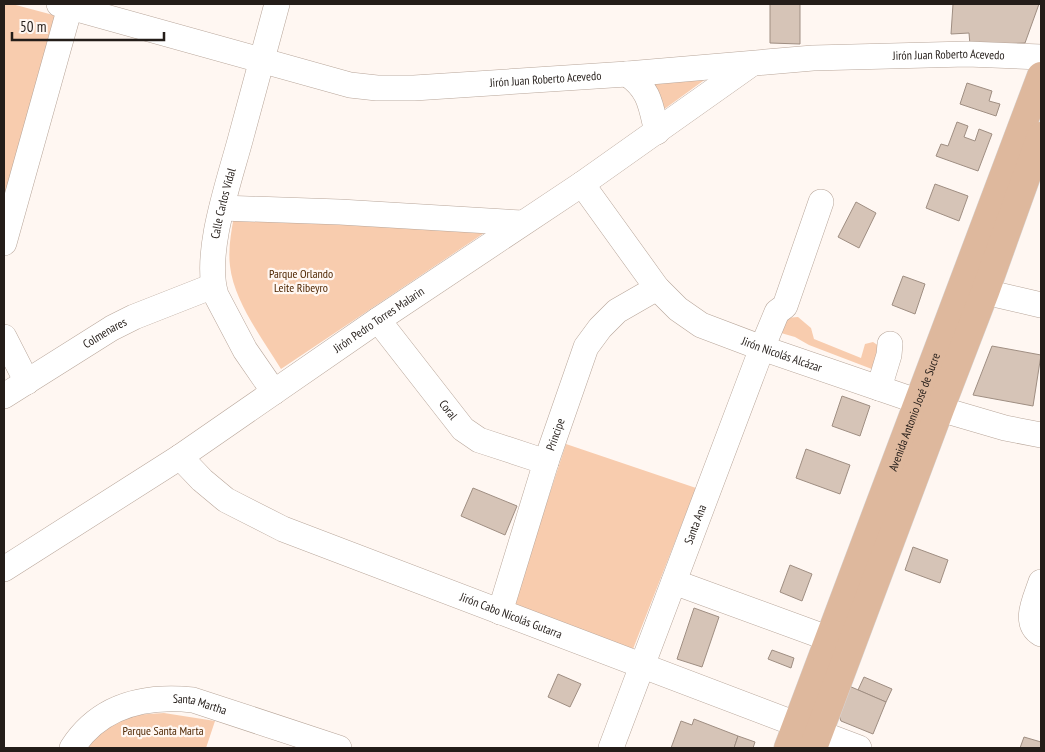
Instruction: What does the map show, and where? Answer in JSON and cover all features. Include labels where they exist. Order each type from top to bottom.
[{"type":"main road","name":"Avenida Antonio José de Sucre","points":[[805,738],[929,405],[1041,76]]},
{"type":"main road","name":"Avenida Antonio José de Sucre","points":[[805,738],[830,639],[929,405],[986,292],[1041,136]]},
{"type":"street","name":"Calle Carlos Vidal","points":[[274,392],[245,350],[216,295],[213,286],[213,255],[222,208],[277,4]]},
{"type":"street","name":"Jirón Juan Roberto Acevedo","points":[[65,5],[350,85],[378,88],[414,88],[627,74],[750,65],[813,58],[967,54],[1041,57]]},
{"type":"street","points":[[4,243],[65,5]]},
{"type":"street","name":"Jirón Pedro Torres Malarin","points":[[4,568],[180,457],[378,320],[582,184],[750,65]]},
{"type":"street","points":[[627,74],[637,81],[646,92],[657,132]]},
{"type":"street","name":"Jirón Nicolás Alcázar","points":[[582,184],[657,288],[678,309],[701,325],[762,348],[929,405],[1005,428],[1041,435]]},
{"type":"street","name":"Santa Ana","points":[[611,748],[762,348],[777,312],[785,306],[821,202]]},
{"type":"street","points":[[222,208],[340,212],[522,223]]},
{"type":"street","name":"Colmenares","points":[[4,396],[112,328],[134,317],[213,286]]},
{"type":"street","name":"Principe","points":[[500,612],[546,462],[586,347],[600,328],[617,311],[657,288]]},
{"type":"street","points":[[986,292],[1041,305]]},
{"type":"street","name":"Coral","points":[[378,320],[463,428],[479,440],[546,462]]},
{"type":"street","points":[[4,337],[26,382]]},
{"type":"street","points":[[878,388],[889,355],[890,344]]},
{"type":"street","name":"Jirón Cabo Nicolás Gutarra","points":[[180,457],[202,480],[226,500],[283,529],[642,665],[805,738],[859,748]]},
{"type":"street","points":[[674,582],[830,639]]},
{"type":"street","points":[[1041,582],[1031,612],[1032,623],[1038,633],[1041,634]]},
{"type":"street","name":"Santa Martha","points":[[72,748],[107,713],[128,704],[152,699],[176,699],[193,700],[340,748]]},
{"type":"green space","points":[[4,4],[12,4],[57,16],[4,210]]},
{"type":"green space","points":[[714,73],[663,110],[649,78]]},
{"type":"green space","name":"Parque Orlando Leite Ribeyro","points":[[234,216],[496,225],[281,369],[250,320],[233,280],[229,253]]},
{"type":"green space","points":[[798,317],[811,328],[814,339],[861,358],[865,344],[873,342],[882,348],[877,371],[781,333],[785,318]]},
{"type":"green space","points":[[566,444],[696,488],[633,649],[513,605]]},
{"type":"green space","name":"Parque Santa Marta","points":[[164,713],[215,721],[206,748],[82,748],[111,722],[133,715]]},
{"type":"building","points":[[770,4],[800,4],[800,44],[770,43]]},
{"type":"building","points":[[953,4],[1039,4],[1025,43],[970,45],[969,33],[951,34]]},
{"type":"building","points":[[967,83],[992,91],[989,101],[1000,104],[996,116],[960,104]]},
{"type":"building","points":[[957,122],[968,126],[964,137],[975,141],[979,129],[992,134],[978,171],[936,156],[941,144],[948,146]]},
{"type":"building","points":[[935,184],[968,196],[959,221],[926,208]]},
{"type":"building","points":[[856,202],[876,213],[859,248],[838,237]]},
{"type":"building","points":[[903,276],[925,284],[915,314],[892,305]]},
{"type":"building","points":[[992,346],[1041,355],[1033,406],[973,395]]},
{"type":"building","points":[[842,396],[870,406],[860,436],[832,426]]},
{"type":"building","points":[[806,449],[850,465],[840,494],[796,478]]},
{"type":"building","points":[[473,488],[517,506],[505,535],[461,516]]},
{"type":"building","points":[[913,547],[948,560],[940,583],[905,570]]},
{"type":"building","points":[[790,565],[812,574],[802,601],[780,592]]},
{"type":"building","points":[[694,608],[719,617],[702,667],[677,659]]},
{"type":"building","points":[[772,650],[794,658],[791,668],[768,659]]},
{"type":"building","points":[[558,674],[581,684],[570,707],[548,697]]},
{"type":"building","points":[[864,677],[892,689],[886,702],[858,690]]},
{"type":"building","points":[[849,686],[886,702],[873,734],[841,721],[838,713]]},
{"type":"building","points":[[694,719],[738,736],[734,748],[671,748],[681,721],[692,725]]},
{"type":"building","points":[[738,736],[755,742],[753,748],[734,748]]},
{"type":"building","points":[[1024,737],[1041,742],[1041,748],[1020,748]]}]
